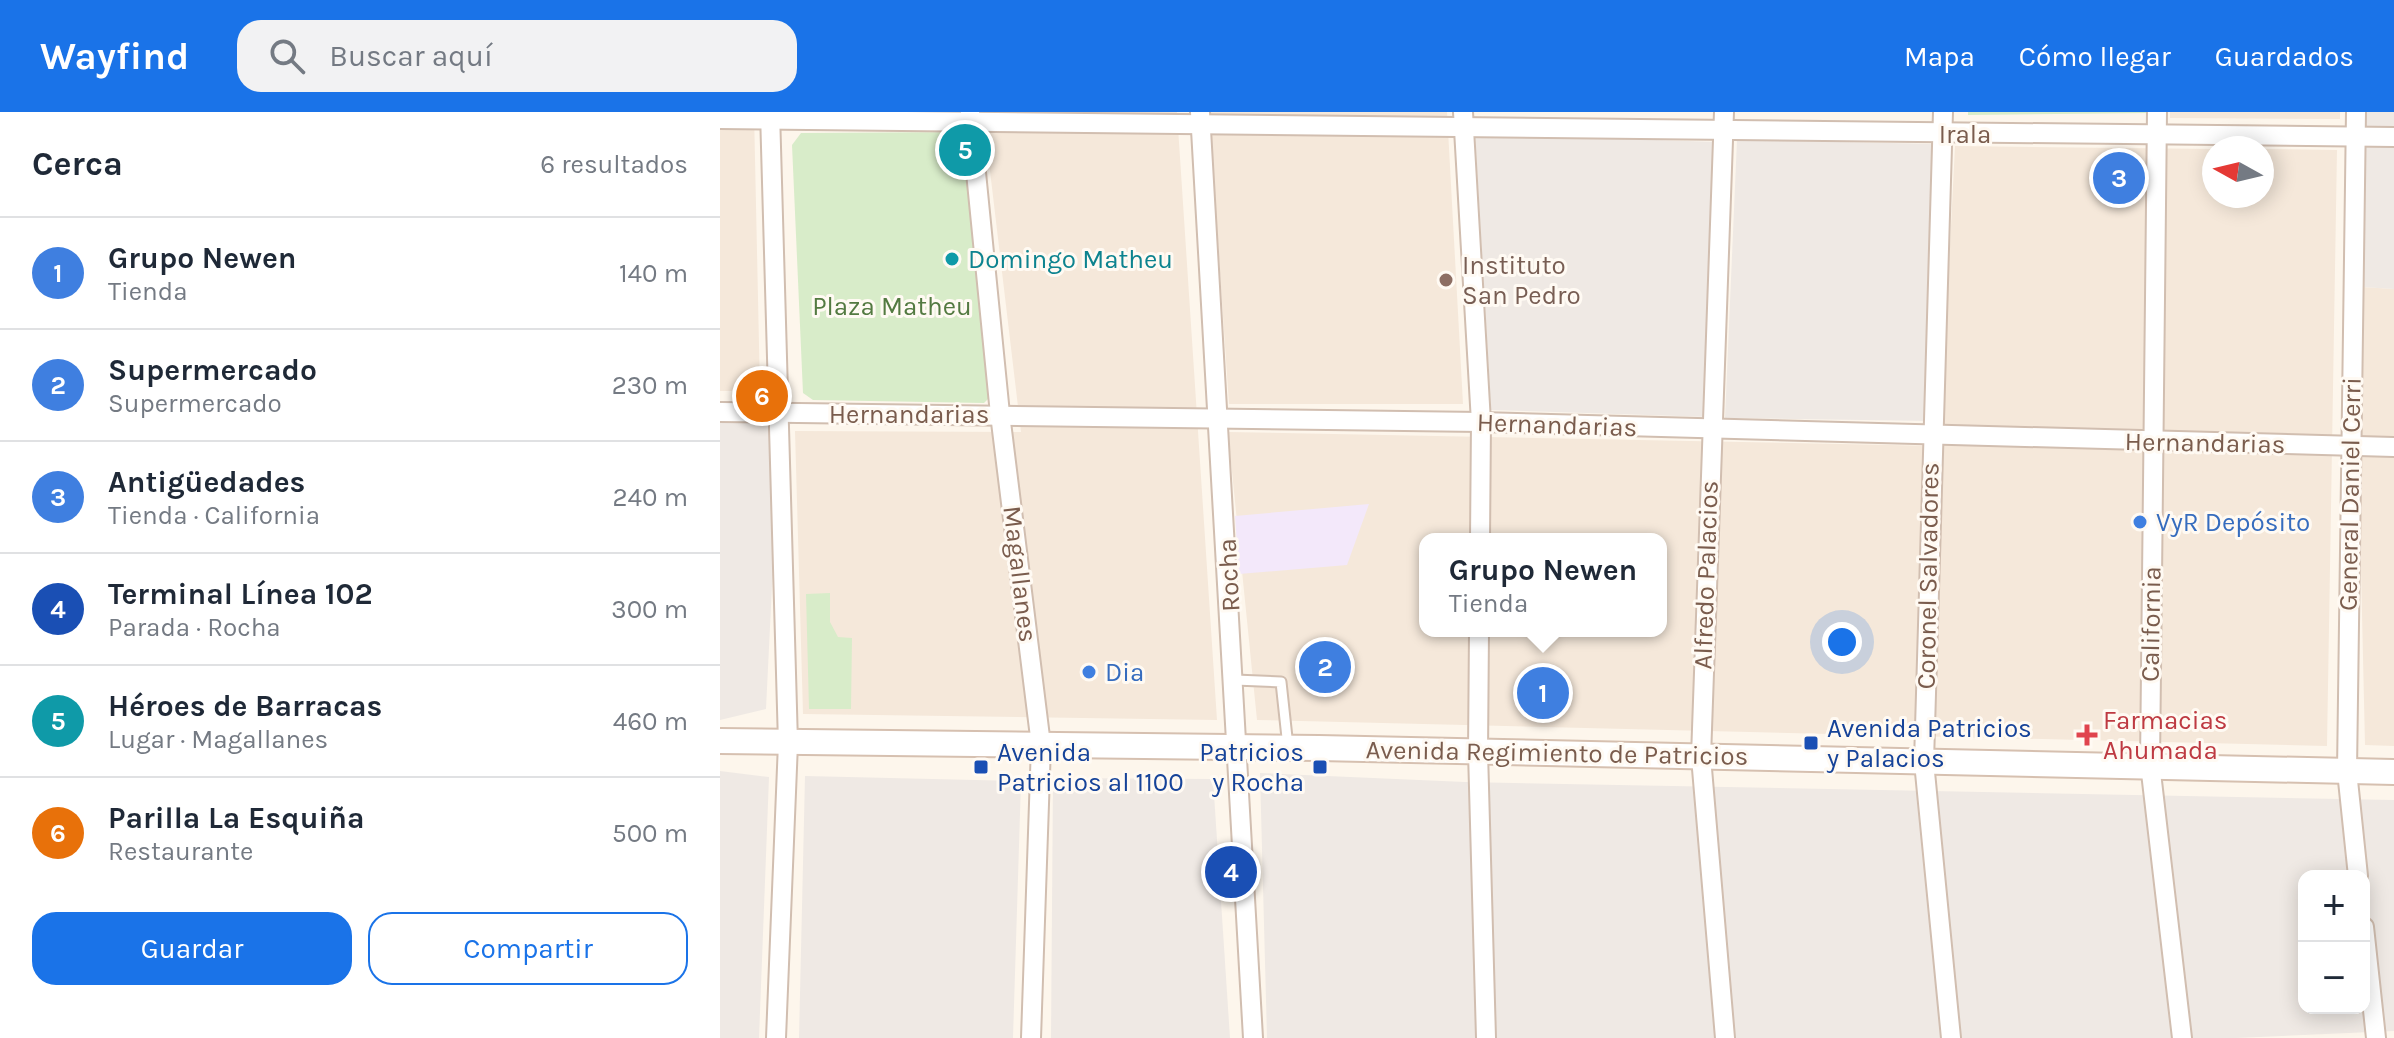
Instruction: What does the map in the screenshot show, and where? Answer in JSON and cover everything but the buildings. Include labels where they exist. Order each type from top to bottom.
[{"type":"main road","name":"Avenida Regimiento de Patricios","points":[[720,741],[1239,746],[1924,762],[2150,764],[2394,772]]},
{"type":"street","name":"Alfredo Palacios","points":[[1724,112],[1701,757],[1725,1038]]},
{"type":"street","name":"Coronel Salvadores","points":[[1943,112],[1931,436],[1924,762],[1951,1038]]},
{"type":"street","name":"California","points":[[2157,112],[2150,764],[2182,1038]]},
{"type":"street","name":"General Daniel Cerri","points":[[2356,112],[2347,771],[2357,870]]},
{"type":"street","name":"Irala","points":[[720,119],[770,116],[971,116],[1464,119],[1723,131],[2394,137]]},
{"type":"street","points":[[770,116],[788,743],[776,1038]]},
{"type":"street","name":"Magallanes","points":[[971,116],[1000,414],[1041,745],[1031,1038]]},
{"type":"street","name":"Rocha","points":[[1201,117],[1239,746],[1253,1038]]},
{"type":"street","points":[[1464,119],[1481,422],[1480,533]]},
{"type":"street","name":"Hernandarias","points":[[720,412],[1481,422],[1711,431],[2394,447]]},
{"type":"street","points":[[1479,637],[1478,752],[1486,1038]]},
{"type":"street","points":[[2366,942],[2376,1038]]},
{"type":"lane","points":[[1235,680],[1281,682],[1288,747]]},
{"type":"shaded area","points":[[720,112],[754,112],[760,391],[720,391]]},
{"type":"shaded area","points":[[983,112],[1177,112],[1217,720],[803,714],[795,431],[1021,432]]},
{"type":"shaded area","points":[[1209,112],[1447,112],[1463,404],[1229,404]]},
{"type":"shaded area","points":[[2170,112],[2340,112],[2340,119],[2170,118]]},
{"type":"shaded area","points":[[2363,112],[2394,112],[2394,289],[2362,287]]},
{"type":"shaded area","points":[[1475,134],[1717,142],[1710,417],[1491,410]]},
{"type":"shaded area","points":[[1737,140],[1939,144],[1931,421],[1725,418]]},
{"type":"shaded area","points":[[1955,146],[2202,149],[2202,208],[2274,208],[2274,149],[2337,150],[2327,746],[1257,720],[1228,432],[1940,446]]},
{"type":"shaded area","points":[[2362,287],[2394,289],[2394,746],[2365,745],[2358,439]]},
{"type":"shaded area","points":[[720,420],[780,422],[766,709],[720,720]]},
{"type":"shaded area","points":[[1369,504],[1347,565],[1239,574],[1235,516]]},
{"type":"shaded area","points":[[720,771],[769,777],[759,1038],[720,1038]]},
{"type":"shaded area","points":[[1260,773],[1465,782],[2394,800],[2394,1031],[2236,1038],[1267,1038]]},
{"type":"shaded area","points":[[805,776],[1021,781],[1013,1038],[799,1038]]},
{"type":"shaded area","points":[[1053,778],[1213,779],[1230,1038],[1051,1038]]},
{"type":"green space","points":[[1968,112],[2151,112],[2151,113],[1968,115]]},
{"type":"green space","name":"Plaza Matheu","points":[[964,132],[994,393],[984,403],[813,400],[803,393],[792,145],[801,133]]},
{"type":"green space","points":[[830,593],[830,622],[838,637],[852,638],[851,709],[809,709],[806,594]]},
{"type":"place","name":"Héroes de Barracas","points":[[965,150]]},
{"type":"place","name":"Antigüedades","points":[[2119,178]]},
{"type":"place","name":"Domingo Matheu","points":[[952,259]]},
{"type":"place","name":"Instituto San Pedro","points":[[1446,280]]},
{"type":"place","name":"Parilla La Esquiña","points":[[762,396]]},
{"type":"place","name":"VyR Depósito","points":[[2140,522]]},
{"type":"place","name":"Supermercado","points":[[1325,667]]},
{"type":"place","name":"Dia","points":[[1089,672]]},
{"type":"place","name":"Grupo Newen","points":[[1543,693]]},
{"type":"place","name":"Farmacias Ahumada","points":[[2087,735]]},
{"type":"place","name":"Avenida Patricios y Palacios","points":[[1811,743]]},
{"type":"place","name":"Avenida Patricios al 1100","points":[[981,767]]},
{"type":"place","name":"Patricios y Rocha","points":[[1320,767]]},
{"type":"place","name":"Terminal Línea 102","points":[[1231,872]]}]
